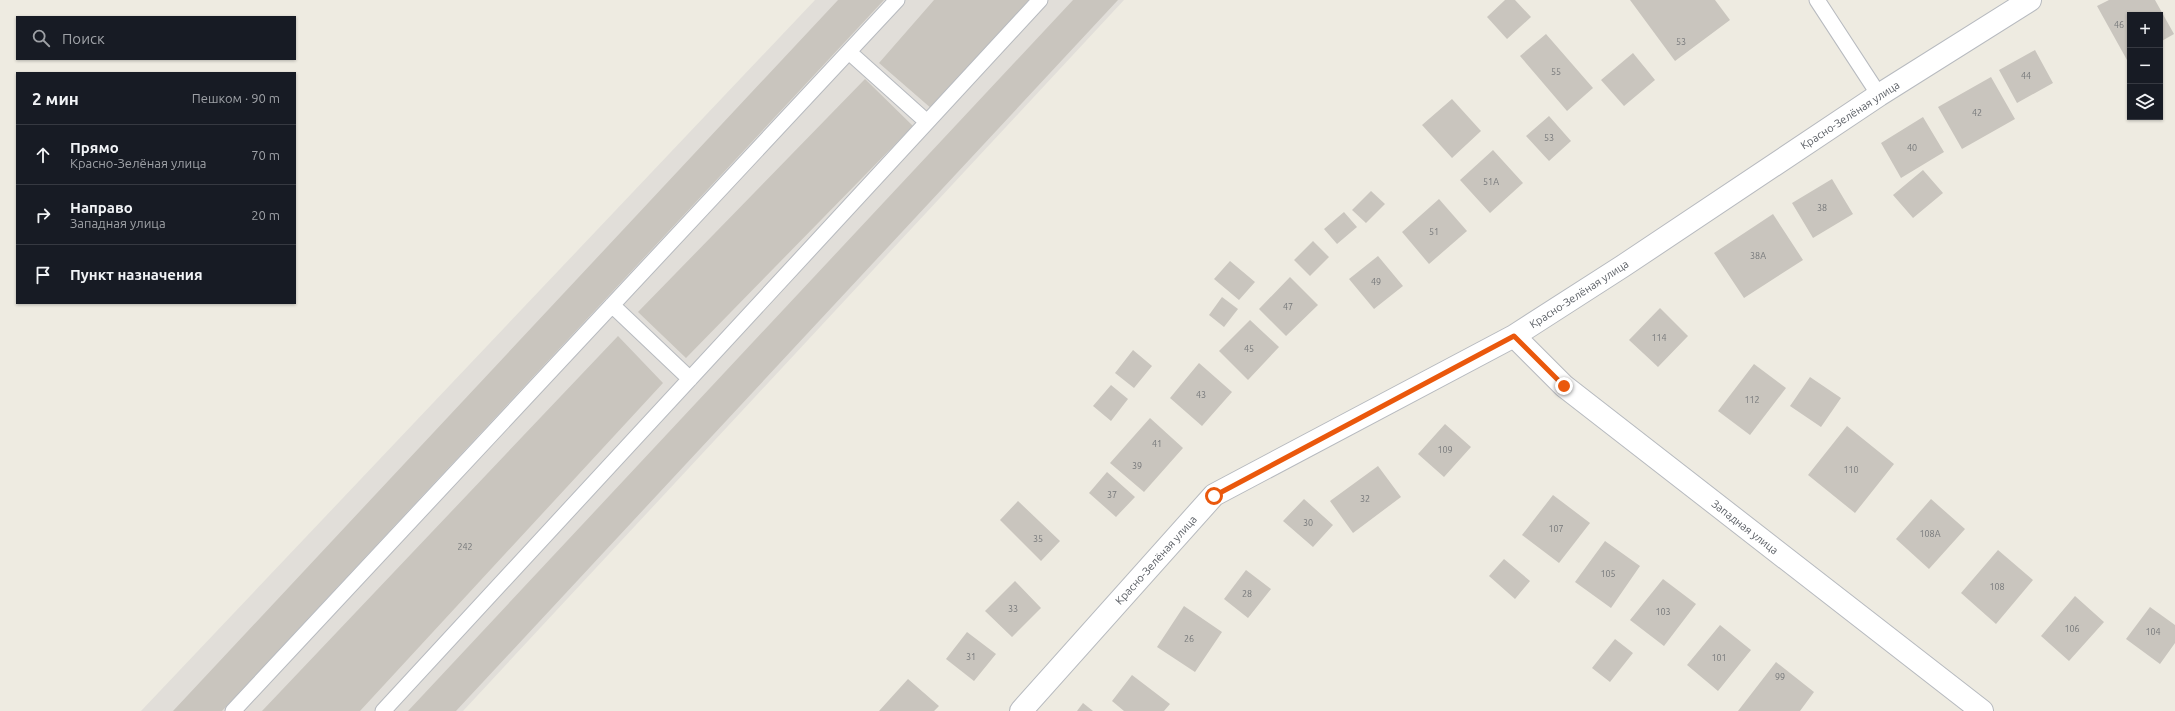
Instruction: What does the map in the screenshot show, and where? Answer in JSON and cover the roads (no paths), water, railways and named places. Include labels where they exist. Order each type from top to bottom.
[{"type":"street","name":"Красно-Зелёная улица","points":[[1021,711],[1214,496],[1514,336],[1630,262],[1879,95],[2030,0]]},
{"type":"street","name":"Западная улица","points":[[1514,336],[1564,386],[1982,711]]},
{"type":"lane","points":[[233,711],[897,0]]},
{"type":"lane","points":[[383,711],[1040,0]]},
{"type":"lane","points":[[1817,0],[1879,95]]},
{"type":"lane","points":[[849,52],[927,122]]},
{"type":"lane","points":[[612,305],[690,379]]}]
